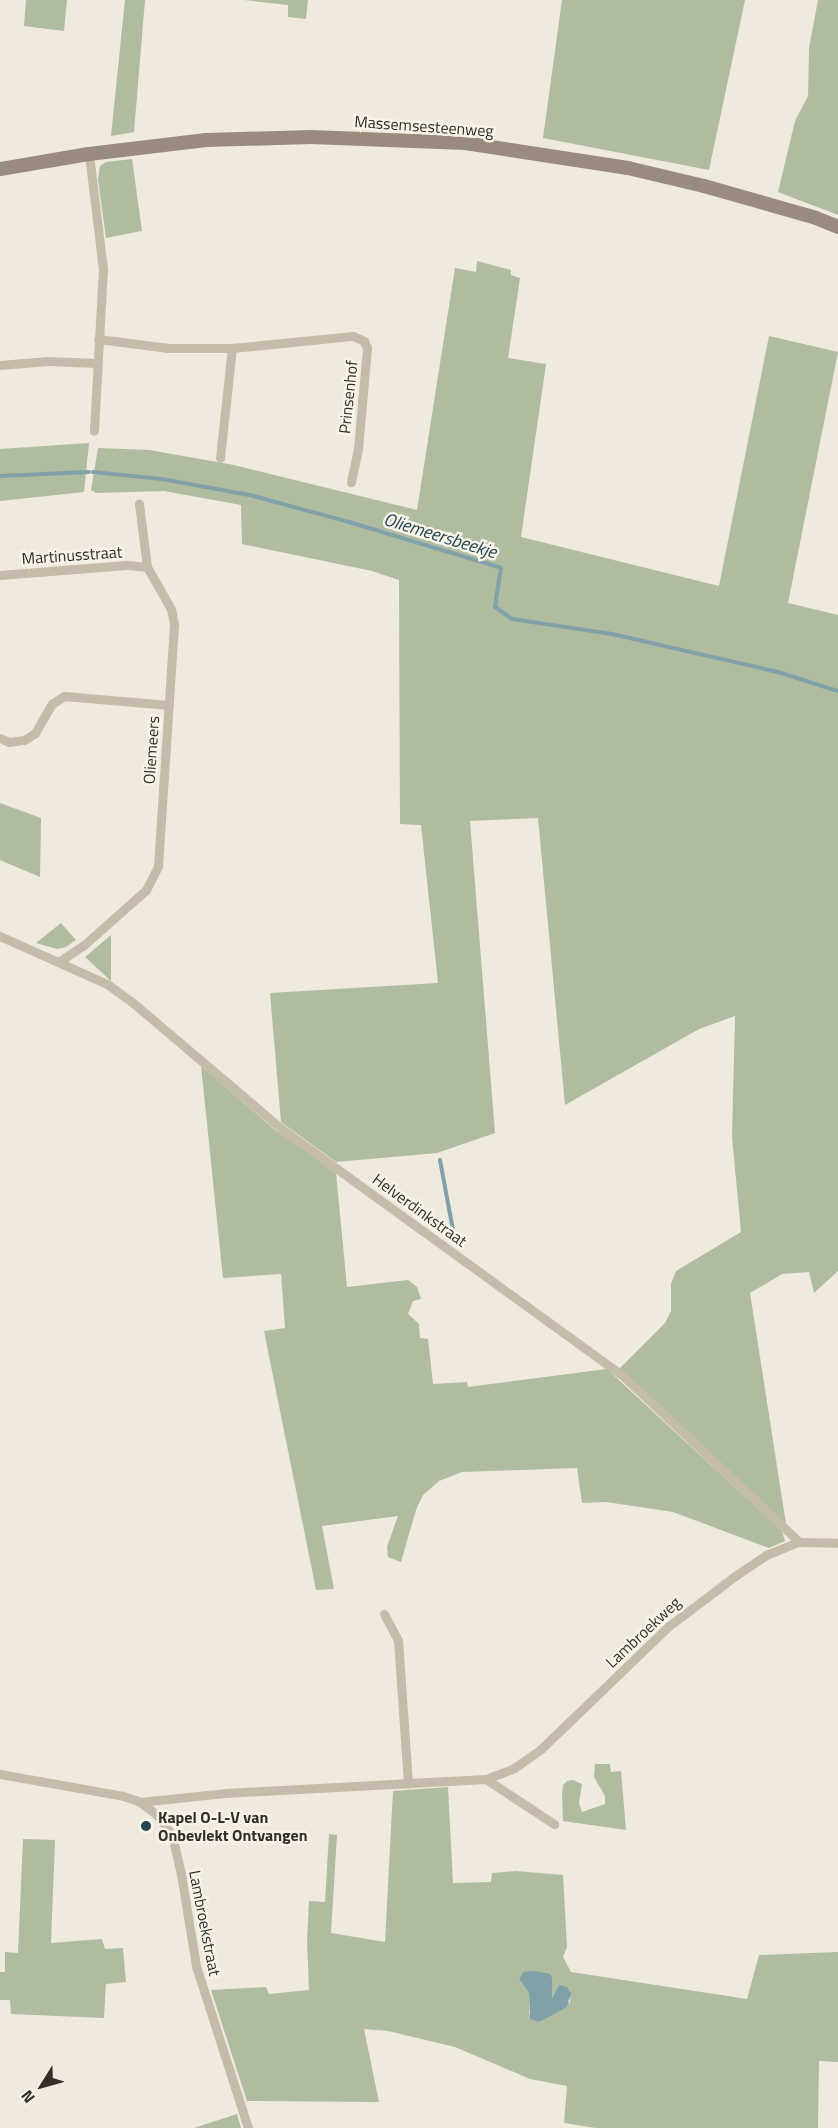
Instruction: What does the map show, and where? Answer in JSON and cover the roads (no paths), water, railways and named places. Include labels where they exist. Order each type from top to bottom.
[{"type":"main road","name":"Massemsesteenweg","points":[[0,169],[89,154],[206,140],[388,138],[465,143],[628,168],[715,189],[816,218],[838,227]]},
{"type":"street","points":[[89,154],[103,270],[94,431]]},
{"type":"street","name":"Prinsenhof","points":[[98,339],[168,348],[232,348],[353,336],[364,341],[368,348],[358,449],[351,482]]},
{"type":"street","points":[[220,458],[232,348]]},
{"type":"street","points":[[0,365],[48,361],[96,363]]},
{"type":"street","name":"Oliemeers","points":[[60,961],[84,945],[147,890],[158,866],[174,624],[171,609],[147,567],[139,504]]},
{"type":"street","name":"Martinusstraat","points":[[0,575],[127,566],[147,567]]},
{"type":"street","points":[[0,738],[9,742],[24,740],[35,733],[52,704],[64,696],[169,705]]},
{"type":"street","name":"Helverdinkstraat","points":[[0,936],[107,984],[282,1129],[621,1374],[799,1542]]},
{"type":"street","name":"Lambroekweg","points":[[140,1802],[225,1793],[486,1779],[514,1768],[541,1749],[669,1626],[703,1598],[766,1555],[799,1542],[838,1543]]},
{"type":"street","points":[[384,1614],[398,1640],[408,1784]]},
{"type":"street","name":"Lambroekstraat","points":[[0,1774],[123,1796],[140,1802],[158,1815],[172,1835],[196,1966],[248,2128]]},
{"type":"street","points":[[486,1779],[554,1824]]},
{"type":"water","points":[[535,1971],[550,1974],[552,1999],[559,1985],[567,1987],[571,1993],[567,2007],[539,2022],[530,2019],[529,1993],[519,1979],[523,1972]]},
{"type":"waterway","name":"Oliemeersbeekje","points":[[0,476],[89,472]]},
{"type":"waterway","name":"Oliemeersbeekje","points":[[93,472],[162,479],[250,495],[349,522],[501,568],[495,607],[512,619],[612,634],[778,672],[838,691]]},
{"type":"waterway","points":[[440,1160],[455,1241]]},
{"type":"place","name":"Kapel O-L-V van Onbevlekt Ontvangen","points":[[146,1826]]}]
